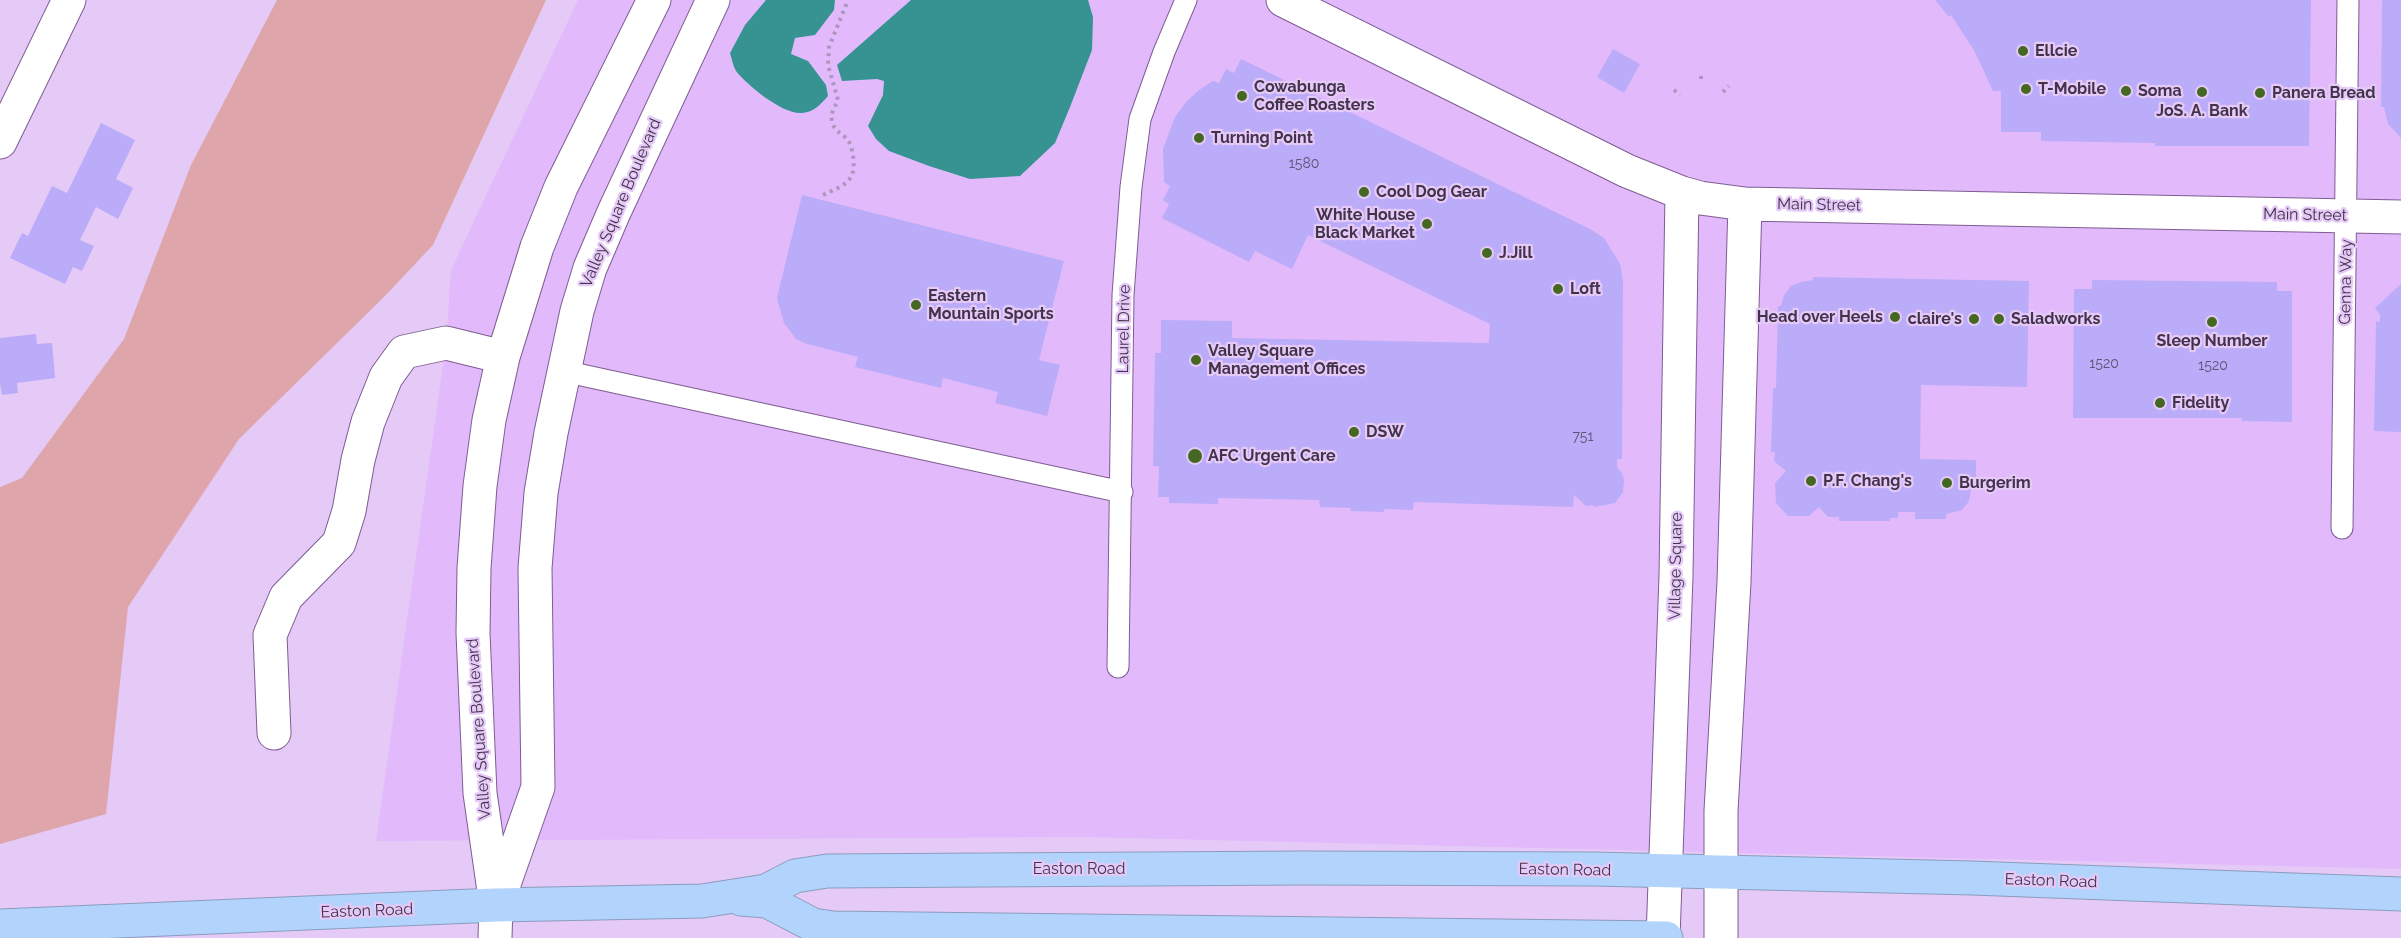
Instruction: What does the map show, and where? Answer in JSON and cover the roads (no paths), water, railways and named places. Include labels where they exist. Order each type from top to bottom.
[{"type":"highway","name":"Easton Road","points":[[0,926],[31,931],[496,905],[702,901],[733,898],[766,891],[795,876],[827,871],[1593,869],[1972,878],[2401,894]]},
{"type":"highway","name":"Easton Road","points":[[733,898],[767,901],[813,925],[833,928],[1664,938]]},
{"type":"street","points":[[0,142],[69,0]]},
{"type":"street","name":"Valley Square Boulevard","points":[[496,905],[480,793],[473,633],[474,568],[480,486],[489,420],[503,357],[524,285],[561,187],[654,0]]},
{"type":"street","name":"Valley Square Boulevard","points":[[496,905],[538,787],[535,568],[541,493],[563,371],[577,311],[590,268],[619,201],[713,0]]},
{"type":"street","name":"Main Street","points":[[1283,0],[1627,171],[1700,198],[1745,204],[2401,217]]},
{"type":"street","name":"Village Square","points":[[1664,938],[1676,576],[1682,193]]},
{"type":"street","points":[[1721,938],[1721,811],[1734,582],[1745,204]]},
{"type":"street","points":[[273,733],[270,635],[286,597],[339,543],[349,511],[358,460],[368,422],[386,377],[404,352],[446,343],[503,357]]},
{"type":"street","points":[[495,938],[496,905]]},
{"type":"lane","name":"Laurel Drive","points":[[1118,667],[1123,295],[1132,175],[1140,119],[1186,0]]},
{"type":"lane","name":"Genna Way","points":[[2342,528],[2348,0]]},
{"type":"lane","points":[[563,371],[1122,492]]},
{"type":"place","name":"Ellcie","points":[[2023,51]]},
{"type":"place","name":"T-Mobile","points":[[2026,89]]},
{"type":"place","name":"Soma","points":[[2126,91]]},
{"type":"place","name":"JoS. A. Bank","points":[[2202,92]]},
{"type":"place","name":"Panera Bread","points":[[2260,93]]},
{"type":"place","name":"Cowabunga Coffee Roasters","points":[[1242,96]]},
{"type":"place","name":"Turning Point","points":[[1199,138]]},
{"type":"place","name":"Cool Dog Gear","points":[[1364,192]]},
{"type":"place","name":"White House Black Market","points":[[1427,224]]},
{"type":"place","name":"J.Jill","points":[[1487,253]]},
{"type":"place","name":"Loft","points":[[1558,289]]},
{"type":"place","name":"Eastern Mountain Sports","points":[[916,305]]},
{"type":"place","name":"Head over Heels","points":[[1895,317]]},
{"type":"place","name":"claire's","points":[[1974,319]]},
{"type":"place","name":"Saladworks","points":[[1999,319]]},
{"type":"place","name":"Sleep Number","points":[[2212,322]]},
{"type":"place","name":"Valley Square Management Offices","points":[[1196,360]]},
{"type":"place","name":"Fidelity","points":[[2160,403]]},
{"type":"place","name":"DSW","points":[[1354,432]]},
{"type":"place","name":"AFC Urgent Care","points":[[1195,456]]},
{"type":"place","name":"P.F. Chang's","points":[[1811,481]]},
{"type":"place","name":"Burgerim","points":[[1947,483]]}]
